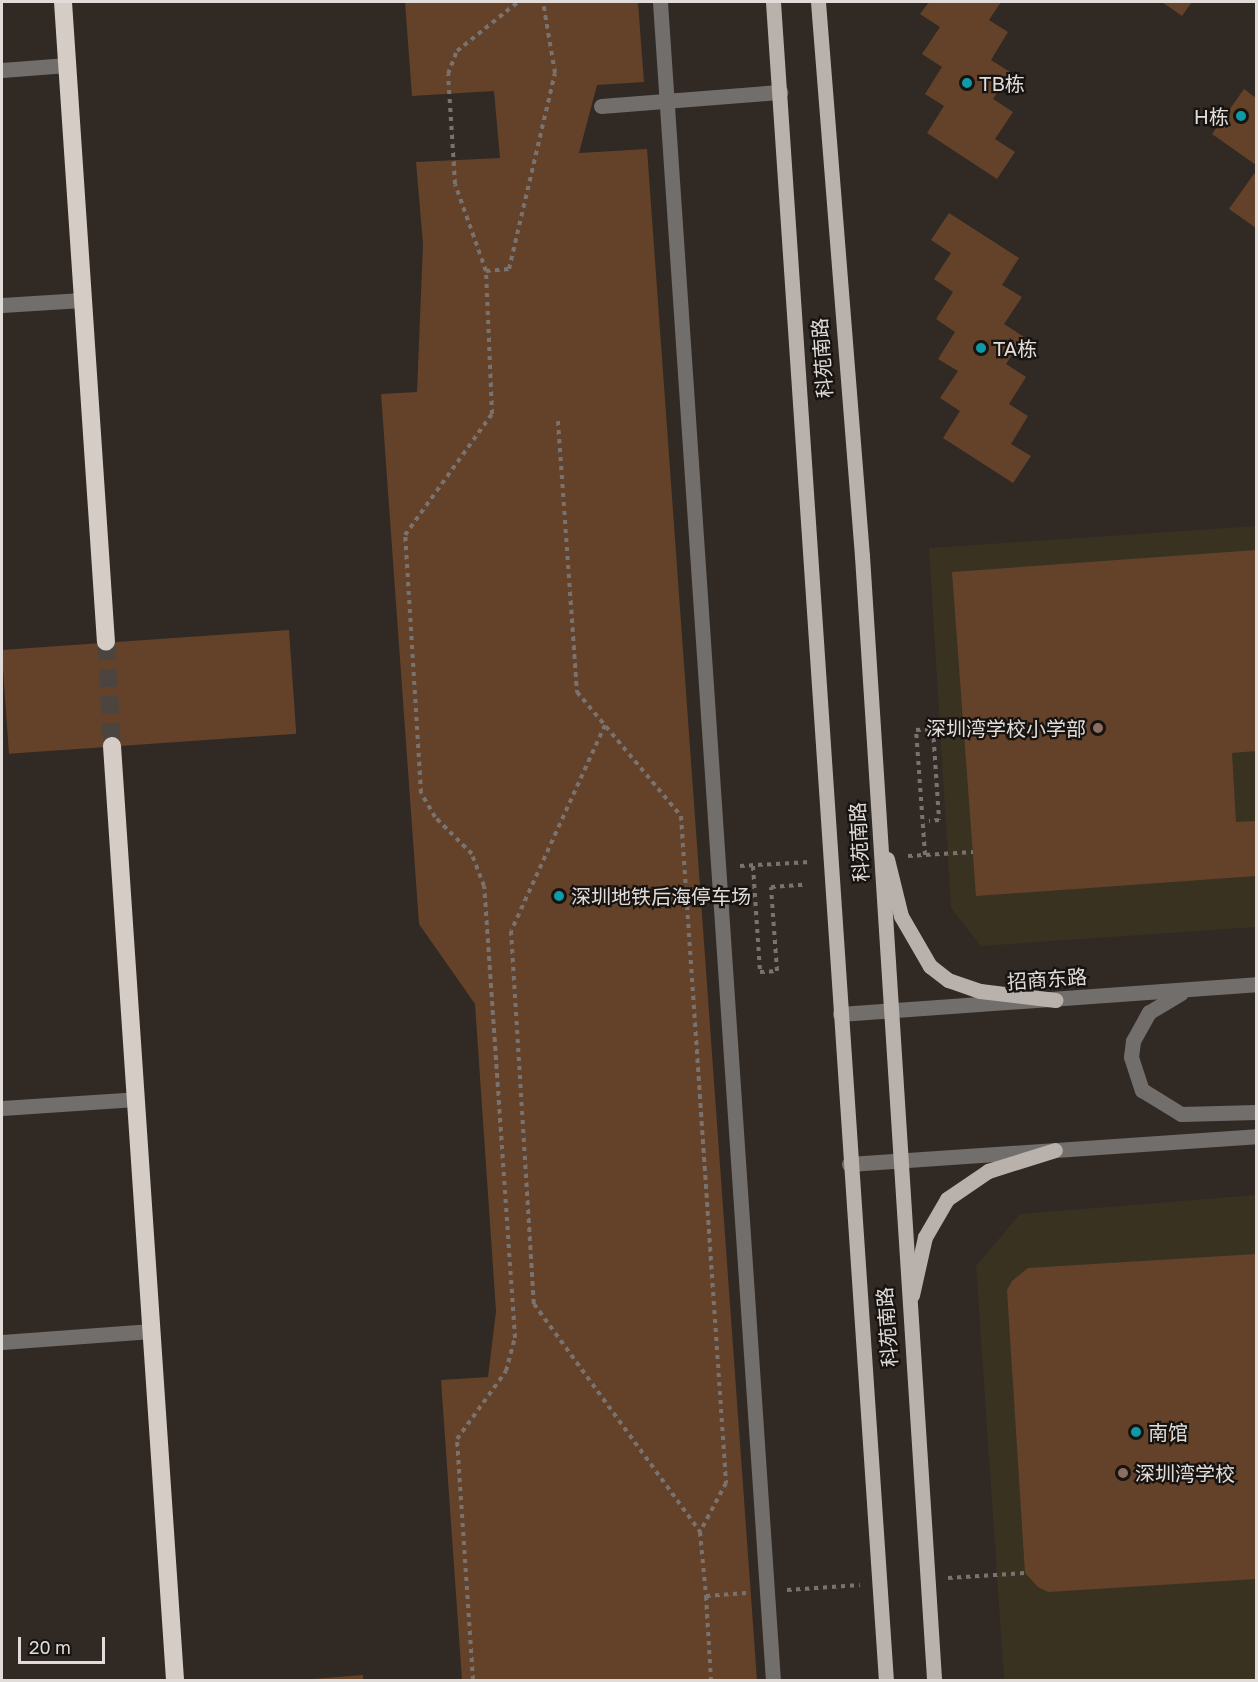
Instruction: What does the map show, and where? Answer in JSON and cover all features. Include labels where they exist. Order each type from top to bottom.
[{"type":"highway","points":[[63,2],[106,642]]},
{"type":"highway","points":[[112,746],[175,1680]]},
{"type":"main road","name":"科苑南路","points":[[773,2],[849,1164],[886,1680]]},
{"type":"main road","name":"科苑南路","points":[[818,2],[880,830],[908,1322],[934,1680]]},
{"type":"main road","points":[[880,830],[901,916],[930,966],[948,980],[980,991],[1055,1000]]},
{"type":"main road","points":[[908,1322],[925,1237],[947,1199],[988,1171],[1055,1150]]},
{"type":"street","points":[[660,2],[773,1680]]},
{"type":"street","points":[[2,70],[67,65]]},
{"type":"street","points":[[601,106],[780,92]]},
{"type":"street","points":[[2,305],[82,300]]},
{"type":"street","name":"招商东路","points":[[840,1014],[1257,984]]},
{"type":"street","points":[[1189,989],[1156,1006],[1139,1025],[1131,1057],[1142,1090],[1181,1114],[1257,1112]]},
{"type":"street","points":[[2,1108],[136,1099]]},
{"type":"street","points":[[849,1164],[1257,1136]]},
{"type":"street","points":[[2,1342],[152,1331]]},
{"type":"path","points":[[473,1680],[457,1439],[506,1371],[515,1338],[484,886],[472,854],[435,816],[421,793],[404,549],[409,524],[492,414],[486,271],[455,184],[449,93],[450,61],[457,51],[518,2]]},
{"type":"path","points":[[486,271],[509,268],[555,73],[543,2]]},
{"type":"path","points":[[558,421],[577,692],[681,816],[726,1483],[700,1532]]},
{"type":"path","points":[[605,725],[512,931],[534,1304],[700,1532],[711,1680]]},
{"type":"path","points":[[925,855],[916,730],[933,729],[939,820],[929,821]]},
{"type":"path","points":[[753,866],[760,972],[777,971],[771,887],[802,885]]},
{"type":"path","points":[[684,870],[692,869]]},
{"type":"path","points":[[706,1596],[750,1593]]},
{"type":"shaded area","name":"深圳湾学校小学部","points":[[1256,526],[1256,927],[981,946],[951,908],[929,548]]},
{"type":"shaded area","name":"深圳湾学校","points":[[1256,1195],[1256,1680],[1004,1680],[976,1266],[1020,1214]]},
{"type":"building","name":"深圳地铁后海停车场","points":[[405,2],[638,2],[644,82],[597,85],[579,153],[647,149],[757,1680],[462,1680],[441,1380],[488,1377],[496,1311],[475,1004],[419,924],[381,394],[417,392],[423,244],[416,162],[500,158],[494,91],[412,96]]},
{"type":"building","name":"TB栋","points":[[929,2],[1001,2],[989,20],[1008,32],[991,60],[1010,72],[993,99],[1013,112],[995,139],[1015,152],[997,179],[927,133],[944,106],[925,94],[942,67],[922,54],[940,27],[920,14]]},
{"type":"building","points":[[1162,2],[1192,2],[1182,16]]},
{"type":"building","name":"H栋","points":[[1244,89],[1256,98],[1256,165],[1212,134]]},
{"type":"building","name":"H栋","points":[[1256,171],[1256,228],[1229,209]]},
{"type":"building","name":"TA栋","points":[[949,213],[1019,258],[1002,285],[1022,297],[1004,324],[1024,337],[1006,364],[1026,377],[1009,404],[1028,416],[1011,444],[1031,456],[1013,483],[943,438],[960,411],[940,398],[958,371],[938,359],[955,332],[936,319],[953,292],[934,279],[951,253],[931,240]]},
{"type":"building","name":"深圳湾学校小学部","points":[[1256,550],[1256,751],[1232,753],[1236,822],[1256,821],[1256,876],[976,896],[952,572]]},
{"type":"building","points":[[289,630],[296,734],[9,754],[2,650]]},
{"type":"building","name":"深圳湾学校","points":[[1256,1254],[1256,1579],[1048,1592],[1038,1587],[1025,1573],[1007,1290],[1012,1281],[1028,1268]]},
{"type":"building","points":[[363,1675],[363,1680],[312,1680],[312,1679]]},
{"type":"tunnel","points":[[106,642],[112,746]]},
{"type":"place","name":"TB栋","points":[[967,83]]},
{"type":"place","name":"H栋","points":[[1241,116]]},
{"type":"place","name":"TA栋","points":[[981,348]]},
{"type":"place","name":"深圳湾学校小学部","points":[[1098,728]]},
{"type":"place","name":"深圳地铁后海停车场","points":[[559,896]]},
{"type":"place","name":"南馆","points":[[1136,1432]]},
{"type":"place","name":"深圳湾学校","points":[[1123,1473]]}]
